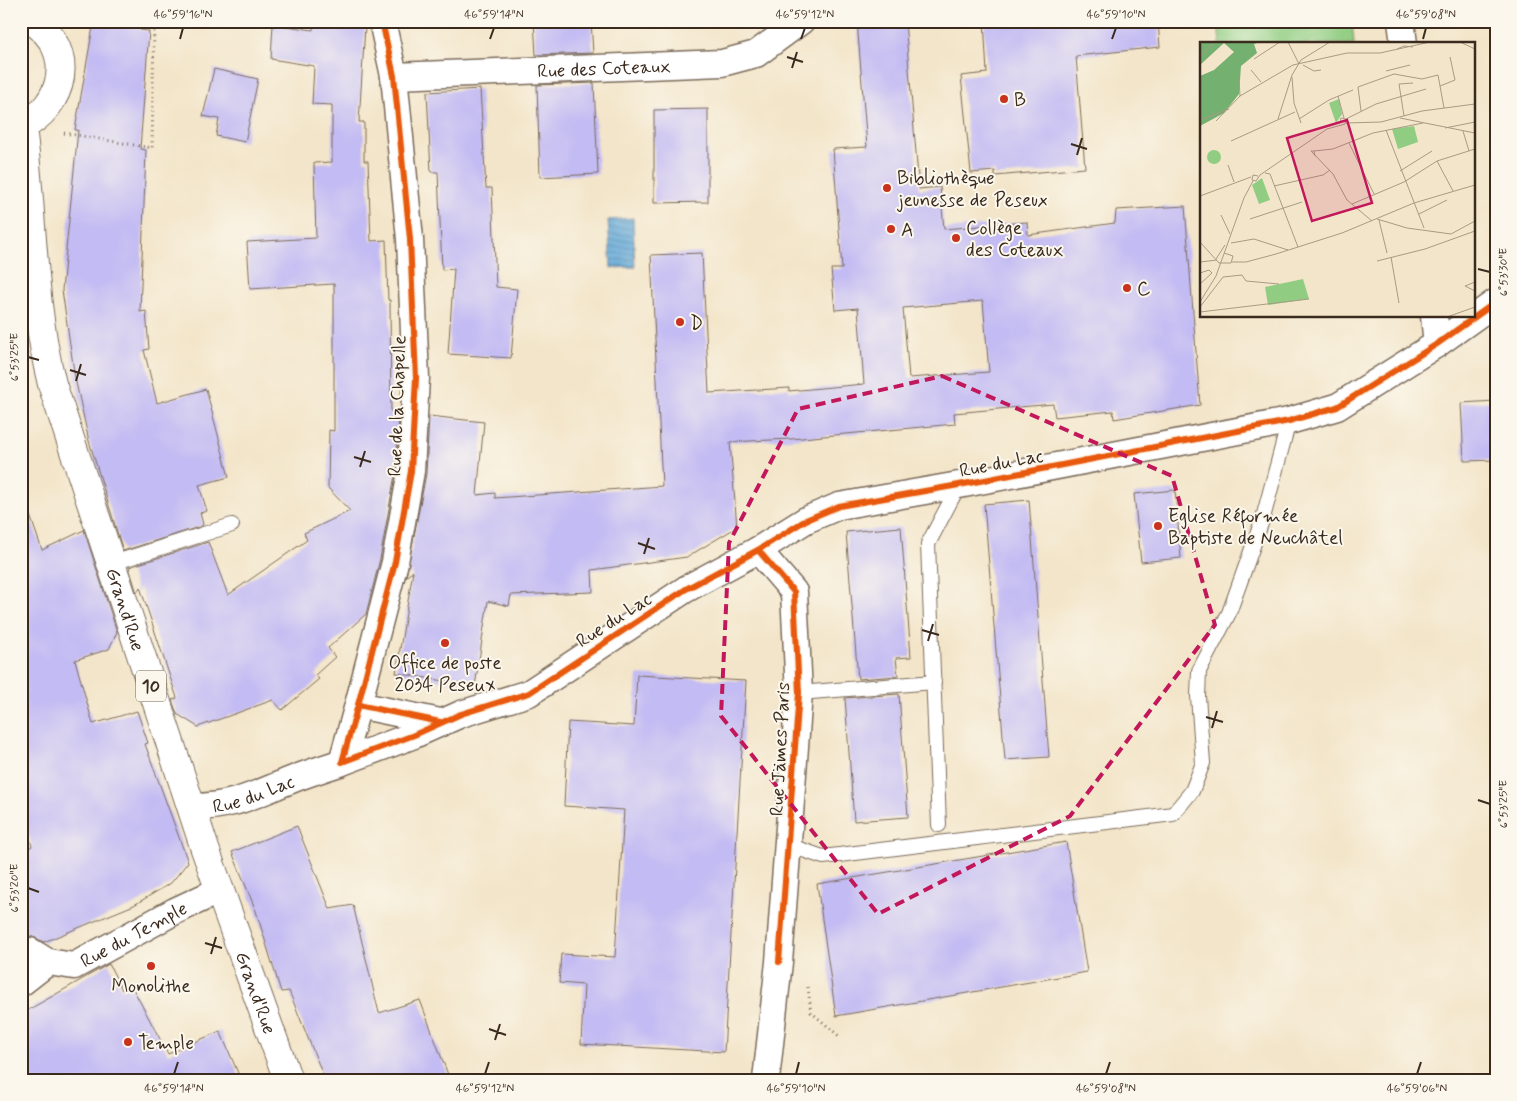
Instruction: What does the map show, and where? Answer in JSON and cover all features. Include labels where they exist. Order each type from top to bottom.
[{"type":"main road","points":[[21,127],[38,118],[50,104],[58,88],[60,70],[57,52],[46,26]]},
{"type":"main road","name":"Grand'Rue","points":[[21,127],[28,173],[29,305],[52,384],[110,564],[191,807],[288,1080]]},
{"type":"street","name":"Rue de la Chapelle","points":[[342,762],[395,562],[411,462],[416,378],[410,239],[394,76],[382,21]]},
{"type":"street","name":"Rue des Coteaux","points":[[394,76],[722,64],[756,54],[801,21]]},
{"type":"street","points":[[1402,21],[1404,42]]},
{"type":"street","name":"Rue du Lac","points":[[1474,318],[1496,302]]},
{"type":"street","points":[[1434,318],[1437,344]]},
{"type":"street","name":"Rue du Lac","points":[[191,807],[212,807],[237,802],[292,779],[414,735],[440,722],[528,693],[686,589],[758,550],[806,520],[839,506],[959,485],[1289,421],[1337,407],[1437,344],[1474,318]]},
{"type":"street","name":"Rue Jämes Paris","points":[[758,550],[794,592],[799,693],[780,962],[766,1080]]},
{"type":"street","points":[[358,705],[440,722]]},
{"type":"street","name":"Rue du Temple","points":[[21,984],[39,957],[74,966],[175,911],[220,890]]},
{"type":"lane","points":[[788,845],[823,857],[1173,814],[1192,791],[1204,762],[1198,696],[1200,671],[1228,613],[1263,518],[1289,421]]},
{"type":"lane","points":[[939,826],[928,544],[959,485]]},
{"type":"lane","points":[[110,564],[232,525]]},
{"type":"lane","points":[[799,693],[934,682]]},
{"type":"path","points":[[112,21],[154,29]]},
{"type":"path","points":[[61,132],[152,148],[154,29],[158,21]]},
{"type":"path","points":[[780,962],[806,972],[811,1012],[839,1036]]},
{"type":"highlighted area","points":[[942,376],[1172,476],[1215,625],[1070,816],[878,914],[721,716],[729,543],[798,409]]},
{"type":"green space","points":[[1218,21],[1352,21],[1354,42],[1220,42]]},
{"type":"water","points":[[633,218],[635,267],[611,268],[608,220]]},
{"type":"building","points":[[94,21],[143,21],[140,30],[149,31],[140,149],[146,150],[140,312],[146,311],[149,349],[144,350],[157,403],[206,389],[229,477],[199,485],[207,511],[200,513],[202,526],[123,551],[89,441],[75,378],[62,290],[78,130],[75,130]]},
{"type":"building","points":[[534,21],[591,21],[593,53],[536,55]]},
{"type":"building","points":[[857,21],[905,21],[919,189],[940,187],[944,229],[1027,222],[1028,235],[1115,223],[1116,210],[1185,206],[1200,405],[1114,419],[1113,411],[1055,417],[1053,404],[954,413],[955,424],[791,439],[730,442],[737,527],[687,557],[592,570],[593,592],[511,595],[509,606],[488,601],[475,686],[396,673],[413,571],[406,577],[426,474],[429,416],[484,422],[477,495],[495,493],[495,498],[662,486],[651,255],[702,253],[709,393],[789,388],[789,391],[864,384],[858,308],[835,310],[831,269],[842,269],[833,149],[867,147]],"holes":[[[983,301],[989,372],[909,378],[903,308]]]},
{"type":"building","name":"B","points":[[984,21],[1158,21],[1160,47],[1076,56],[1085,168],[995,176],[995,171],[971,173],[961,76],[987,73]]},
{"type":"building","points":[[314,22],[365,26],[359,122],[364,122],[364,161],[368,161],[371,241],[386,240],[388,300],[390,300],[391,412],[399,413],[396,469],[380,559],[366,614],[328,648],[335,657],[315,675],[319,679],[282,710],[273,700],[198,727],[177,714],[172,700],[177,698],[140,587],[137,593],[129,567],[208,542],[228,595],[307,540],[304,533],[350,511],[328,488],[329,430],[334,431],[334,284],[250,289],[247,242],[316,238],[314,163],[332,162],[332,105],[312,104],[314,66],[271,59],[273,24],[313,30]]},
{"type":"building","points":[[214,69],[258,79],[245,142],[216,136],[219,119],[203,116]]},
{"type":"building","points":[[594,83],[598,174],[540,177],[537,85]]},
{"type":"building","points":[[480,89],[486,188],[492,188],[496,287],[517,289],[511,358],[448,354],[454,269],[442,270],[438,172],[431,172],[427,92]]},
{"type":"building","points":[[708,109],[708,202],[654,203],[654,110]]},
{"type":"building","points":[[1496,401],[1496,460],[1464,461],[1461,403]]},
{"type":"building","name":"Eglise Réformée Baptiste de Neuchâtel","points":[[1175,490],[1181,558],[1141,562],[1134,494]]},
{"type":"building","points":[[1029,500],[1049,757],[1005,760],[984,504]]},
{"type":"building","points":[[25,501],[42,550],[84,530],[117,632],[109,649],[75,660],[93,724],[137,711],[148,743],[145,744],[188,862],[171,883],[134,905],[44,942],[31,936],[21,939],[21,853],[32,846],[21,809],[21,502]]},
{"type":"building","points":[[901,527],[911,657],[896,658],[898,676],[858,679],[846,532]]},
{"type":"building","points":[[637,675],[746,681],[724,1052],[581,1044],[584,985],[559,983],[561,954],[615,957],[624,810],[564,806],[568,722],[634,726]]},
{"type":"building","points":[[899,694],[908,817],[854,821],[845,698]]},
{"type":"building","points":[[297,826],[330,909],[353,905],[379,1013],[420,1000],[450,1080],[325,1080],[289,991],[281,992],[256,911],[232,852]]},
{"type":"building","points":[[1066,842],[1087,972],[836,1016],[817,884]]},
{"type":"building","points":[[109,964],[122,990],[131,985],[168,1054],[220,1031],[241,1080],[21,1080],[21,1014]]},
{"type":"cycle path","points":[[382,21],[394,76],[410,239],[416,378],[411,471],[395,562],[358,705],[440,722]]},
{"type":"cycle path","points":[[1474,318],[1496,302]]},
{"type":"cycle path","points":[[358,705],[342,762],[414,735],[461,714],[529,693],[686,589],[758,550],[806,520],[839,506],[959,485],[1289,421],[1337,407],[1437,344],[1474,318]]},
{"type":"cycle path","points":[[758,550],[794,592],[799,693],[779,962]]},
{"type":"place","name":"B","points":[[1004,99]]},
{"type":"place","name":"Bibliothèque jeunesse de Peseux","points":[[887,188]]},
{"type":"place","name":"A","points":[[891,229]]},
{"type":"place","name":"Collège des Coteaux","points":[[956,238]]},
{"type":"place","name":"C","points":[[1127,288]]},
{"type":"place","name":"D","points":[[680,322]]},
{"type":"place","name":"Eglise Réformée Baptiste de Neuchâtel","points":[[1158,526]]},
{"type":"place","name":"Office de poste 2034 Peseux","points":[[445,643]]},
{"type":"place","name":"Monolithe","points":[[151,966]]},
{"type":"place","name":"Temple","points":[[128,1042]]}]
